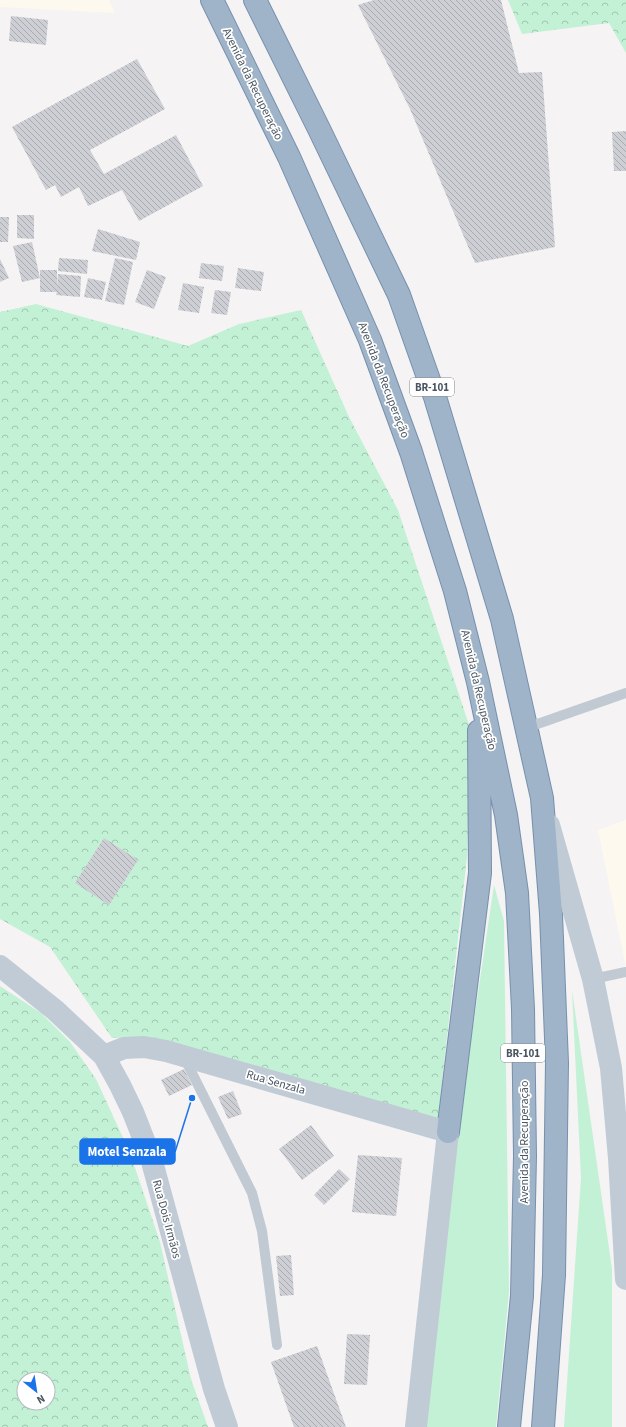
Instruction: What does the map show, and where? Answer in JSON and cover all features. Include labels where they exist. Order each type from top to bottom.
[{"type":"highway","name":"Avenida da Recuperação","points":[[212,0],[289,157],[370,340],[411,452],[451,577],[478,682],[506,815],[517,893],[522,1009],[525,1156],[522,1296],[509,1427]]},
{"type":"highway","name":"BR-101","points":[[254,0],[319,130],[398,295],[435,397],[502,619],[542,798],[551,914],[557,1063],[554,1275],[543,1427]]},
{"type":"highway","points":[[448,1132],[480,873],[478,682]]},
{"type":"main road","points":[[542,798],[593,979],[611,1068],[619,1158],[626,1279]]},
{"type":"main road","name":"Rua Dois Irmãos","points":[[0,966],[55,1010],[104,1056],[133,1112],[151,1158],[214,1389],[227,1427]]},
{"type":"main road","name":"Rua Senzala","points":[[104,1056],[124,1048],[144,1047],[184,1055],[448,1132]]},
{"type":"main road","points":[[416,1427],[448,1132]]},
{"type":"lane","points":[[526,728],[626,693]]},
{"type":"lane","points":[[593,979],[626,972]]},
{"type":"lane","points":[[184,1055],[188,1066],[252,1193],[262,1231],[276,1345]]},
{"type":"shaded area","points":[[0,0],[109,0],[115,13],[0,7]]},
{"type":"shaded area","points":[[626,820],[626,968],[598,830]]},
{"type":"green space","points":[[508,0],[626,0],[626,53],[609,23],[522,34]]},
{"type":"green space","points":[[36,304],[188,346],[239,324],[301,310],[349,417],[398,510],[471,731],[467,857],[438,1118],[144,1037],[112,1038],[50,947],[0,919],[0,312]]},
{"type":"green space","points":[[494,885],[504,921],[509,1292],[496,1427],[425,1427],[453,1162]]},
{"type":"green space","points":[[0,986],[41,1013],[70,1042],[96,1079],[130,1153],[160,1242],[191,1379],[208,1427],[0,1427]]},
{"type":"green space","points":[[572,990],[612,1269],[612,1427],[564,1427],[581,1178]]},
{"type":"building","points":[[374,0],[501,0],[519,73],[542,72],[555,247],[475,263],[410,109],[358,5]]},
{"type":"building","points":[[11,16],[48,20],[46,45],[9,41]]},
{"type":"building","points":[[137,59],[165,109],[90,150],[104,174],[176,135],[203,186],[139,221],[122,190],[88,206],[79,187],[61,197],[55,185],[46,190],[12,127]]},
{"type":"building","points":[[626,131],[626,171],[614,171],[612,132]]},
{"type":"building","points":[[17,215],[34,215],[34,239],[17,238]]},
{"type":"building","points":[[0,217],[9,217],[8,242],[0,242]]},
{"type":"building","points":[[98,229],[140,242],[136,260],[92,251]]},
{"type":"building","points":[[32,242],[40,278],[22,282],[13,246]]},
{"type":"building","points":[[59,258],[88,260],[87,274],[58,271]]},
{"type":"building","points":[[115,258],[133,262],[124,305],[105,301]]},
{"type":"building","points":[[0,259],[9,278],[0,282]]},
{"type":"building","points":[[201,263],[224,266],[222,281],[199,278]]},
{"type":"building","points":[[238,268],[264,272],[261,291],[235,288]]},
{"type":"building","points":[[40,270],[57,270],[57,287],[58,274],[81,276],[80,297],[56,295],[57,292],[40,292]]},
{"type":"building","points":[[147,270],[166,277],[154,309],[135,302]]},
{"type":"building","points":[[88,278],[106,282],[102,300],[84,297]]},
{"type":"building","points":[[183,283],[204,287],[199,313],[178,310]]},
{"type":"building","points":[[215,290],[231,292],[227,315],[211,313]]},
{"type":"building","points":[[104,838],[138,860],[109,905],[75,883]]},
{"type":"building","points":[[184,1069],[192,1085],[169,1096],[161,1080]]},
{"type":"building","points":[[233,1091],[242,1114],[228,1119],[218,1097]]},
{"type":"building","points":[[311,1125],[334,1156],[302,1180],[279,1149]]},
{"type":"building","points":[[358,1155],[402,1158],[396,1216],[352,1212]]},
{"type":"building","points":[[339,1169],[350,1179],[324,1205],[314,1195]]},
{"type":"building","points":[[291,1255],[294,1295],[280,1296],[276,1256]]},
{"type":"building","points":[[347,1334],[370,1335],[367,1385],[344,1384]]},
{"type":"building","points":[[317,1346],[346,1427],[294,1427],[271,1362]]},
{"type":"place","name":"Motel Senzala","points":[[192,1098]]}]
